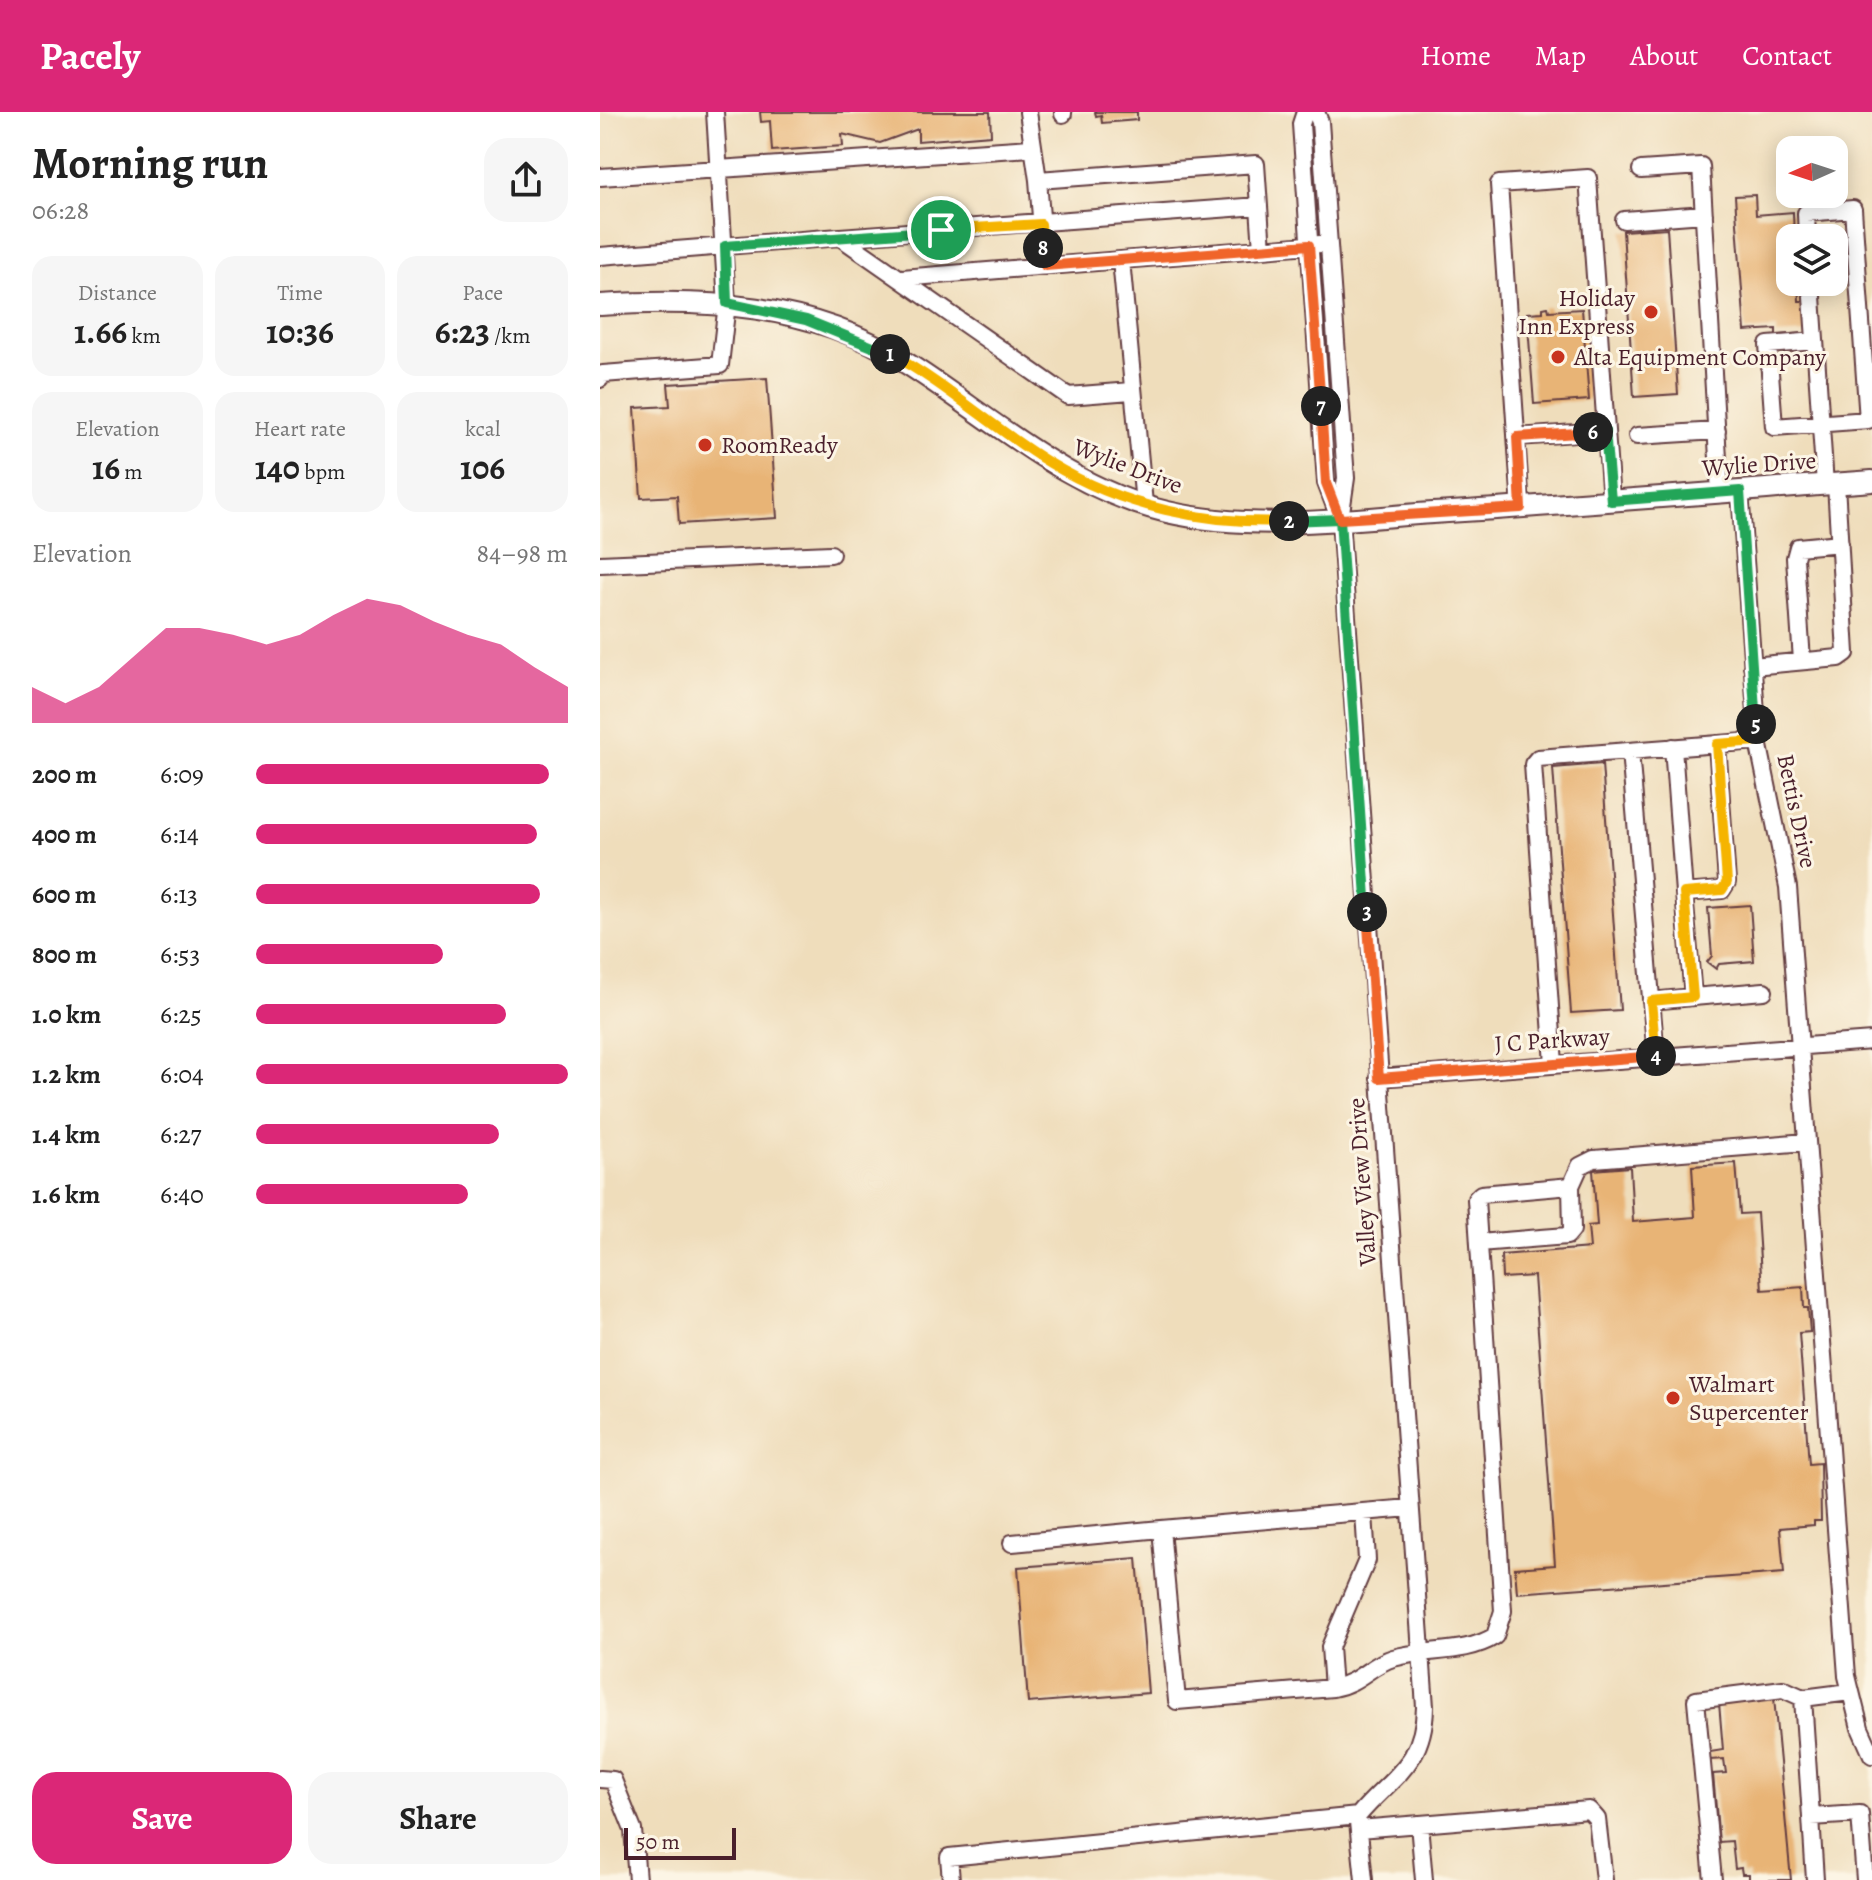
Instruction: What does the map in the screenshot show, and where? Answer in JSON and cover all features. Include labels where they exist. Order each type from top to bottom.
[{"type":"main road","name":"Wylie Drive","points":[[600,305],[657,301],[727,303],[790,315],[867,342],[900,359],[1049,462],[1166,512],[1224,521],[1340,519],[1521,508],[1872,481]]},
{"type":"street","points":[[600,379],[603,374],[720,365],[727,303],[715,112]]},
{"type":"street","points":[[1028,112],[1038,180],[1045,266]]},
{"type":"street","name":"Valley View Drive","points":[[1305,112],[1301,124],[1326,483],[1340,519]]},
{"type":"street","name":"Valley View Drive","points":[[1316,112],[1320,122],[1346,478],[1340,519],[1425,1723],[1419,1746],[1403,1774],[1373,1798],[1358,1823]]},
{"type":"street","points":[[600,177],[1031,148]]},
{"type":"street","points":[[1038,180],[1256,164],[1262,249]]},
{"type":"street","name":"Bettis Drive","points":[[1641,170],[1701,166],[1717,431],[1730,492],[1752,666],[1758,741],[1788,887],[1844,1644],[1850,1692],[1871,1749]]},
{"type":"street","points":[[1521,508],[1499,184],[1588,178],[1611,501]]},
{"type":"street","points":[[600,256],[1259,206]]},
{"type":"street","points":[[1806,224],[1806,213],[1853,209],[1868,420],[1774,427],[1768,345],[1815,341]]},
{"type":"street","points":[[1624,220],[1704,214]]},
{"type":"street","points":[[840,237],[1068,396],[1131,391]]},
{"type":"street","points":[[902,278],[1329,243]]},
{"type":"street","points":[[1121,260],[1131,391],[1137,401],[1144,504]]},
{"type":"street","points":[[1752,666],[1839,658],[1846,653],[1840,543],[1821,424],[1812,296]]},
{"type":"street","points":[[1517,437],[1605,431]]},
{"type":"street","points":[[1637,436],[1717,431]]},
{"type":"street","points":[[1802,661],[1795,558],[1798,547],[1840,543]]},
{"type":"street","points":[[600,564],[831,554]]},
{"type":"street","points":[[1554,1064],[1533,764],[1538,758],[1758,741]]},
{"type":"street","points":[[1684,893],[1722,890],[1727,882],[1717,744]]},
{"type":"street","points":[[1673,747],[1693,997]]},
{"type":"street","points":[[1630,751],[1656,1057]]},
{"type":"street","points":[[1651,1001],[1764,991]]},
{"type":"street","name":"J C Parkway","points":[[1379,1078],[1872,1041]]},
{"type":"street","points":[[1479,1243],[1567,1236],[1572,1230],[1571,1186],[1580,1166],[1594,1159],[1807,1142]]},
{"type":"street","points":[[1161,1529],[1177,1701],[1353,1684],[1390,1659],[1482,1645],[1495,1636],[1501,1626],[1499,1531],[1476,1199],[1481,1194],[1571,1186]]},
{"type":"street","points":[[1012,1543],[1410,1508]]},
{"type":"street","points":[[1333,1688],[1330,1647],[1367,1560],[1364,1513]]},
{"type":"street","points":[[1713,1880],[1696,1700],[1783,1689],[1803,1698],[1850,1692]]},
{"type":"street","points":[[1803,1698],[1815,1880]]},
{"type":"street","points":[[600,1779],[613,1780],[633,1830],[637,1880]]},
{"type":"street","points":[[951,1880],[949,1857],[1358,1823],[1419,1824],[1589,1810],[1597,1819],[1604,1880]]},
{"type":"street","points":[[1811,1817],[1860,1814],[1865,1880]]},
{"type":"street","points":[[1358,1823],[1364,1880]]},
{"type":"street","points":[[1419,1824],[1424,1880]]},
{"type":"building","points":[[760,112],[990,112],[991,135],[918,141],[918,129],[880,143],[842,134],[843,146],[772,151],[770,121],[761,122]]},
{"type":"building","points":[[1095,112],[1137,112],[1137,120],[1102,123],[1101,115],[1096,116]]},
{"type":"building","points":[[1755,195],[1756,215],[1793,212],[1793,224],[1776,224],[1776,296],[1799,296],[1799,301],[1806,301],[1808,333],[1776,335],[1776,329],[1745,331],[1735,196]]},
{"type":"building","name":"Holiday Inn Express","points":[[1667,228],[1678,394],[1634,397],[1623,231]]},
{"type":"building","name":"Alta Equipment Company","points":[[1548,307],[1549,311],[1582,309],[1589,400],[1534,404],[1527,313],[1543,312],[1543,308]]},
{"type":"building","points":[[767,378],[777,518],[679,524],[677,496],[641,498],[635,408],[670,406],[668,384]]},
{"type":"building","points":[[1602,764],[1620,1010],[1571,1013],[1553,768]]},
{"type":"building","points":[[1750,905],[1754,961],[1719,964],[1716,969],[1707,962],[1712,956],[1708,908]]},
{"type":"building","name":"Walmart Supercenter","points":[[1736,1163],[1740,1214],[1757,1213],[1762,1290],[1803,1287],[1804,1308],[1808,1308],[1810,1332],[1799,1333],[1809,1464],[1820,1463],[1821,1521],[1814,1521],[1814,1525],[1780,1528],[1784,1573],[1517,1593],[1515,1568],[1555,1565],[1534,1276],[1502,1278],[1501,1255],[1590,1248],[1588,1226],[1597,1225],[1593,1170],[1630,1167],[1633,1222],[1695,1217],[1692,1166]]},
{"type":"building","points":[[1137,1558],[1148,1693],[1028,1703],[1018,1567]]},
{"type":"building","points":[[1774,1698],[1791,1880],[1749,1880],[1749,1874],[1742,1874],[1741,1868],[1735,1869],[1732,1841],[1719,1842],[1713,1774],[1726,1773],[1724,1759],[1710,1760],[1710,1752],[1723,1750],[1719,1703]]},
{"type":"place","name":"Holiday Inn Express","points":[[1651,312]]},
{"type":"place","name":"Alta Equipment Company","points":[[1558,357]]},
{"type":"place","name":"RoomReady","points":[[705,445]]},
{"type":"place","name":"Walmart Supercenter","points":[[1673,1398]]},
{"type":"route","points":[[941,230],[725,246],[727,303],[790,315],[867,342],[900,359],[1070,475],[1114,494],[1166,512],[1224,521],[1257,523],[1340,519],[1379,1078],[1656,1057],[1651,1001],[1693,997],[1684,893],[1722,890],[1727,882],[1717,744],[1758,741],[1740,491],[1611,501],[1605,431],[1517,437],[1521,508],[1340,519],[1326,483],[1309,245],[1045,266],[1041,224],[941,230]]}]
